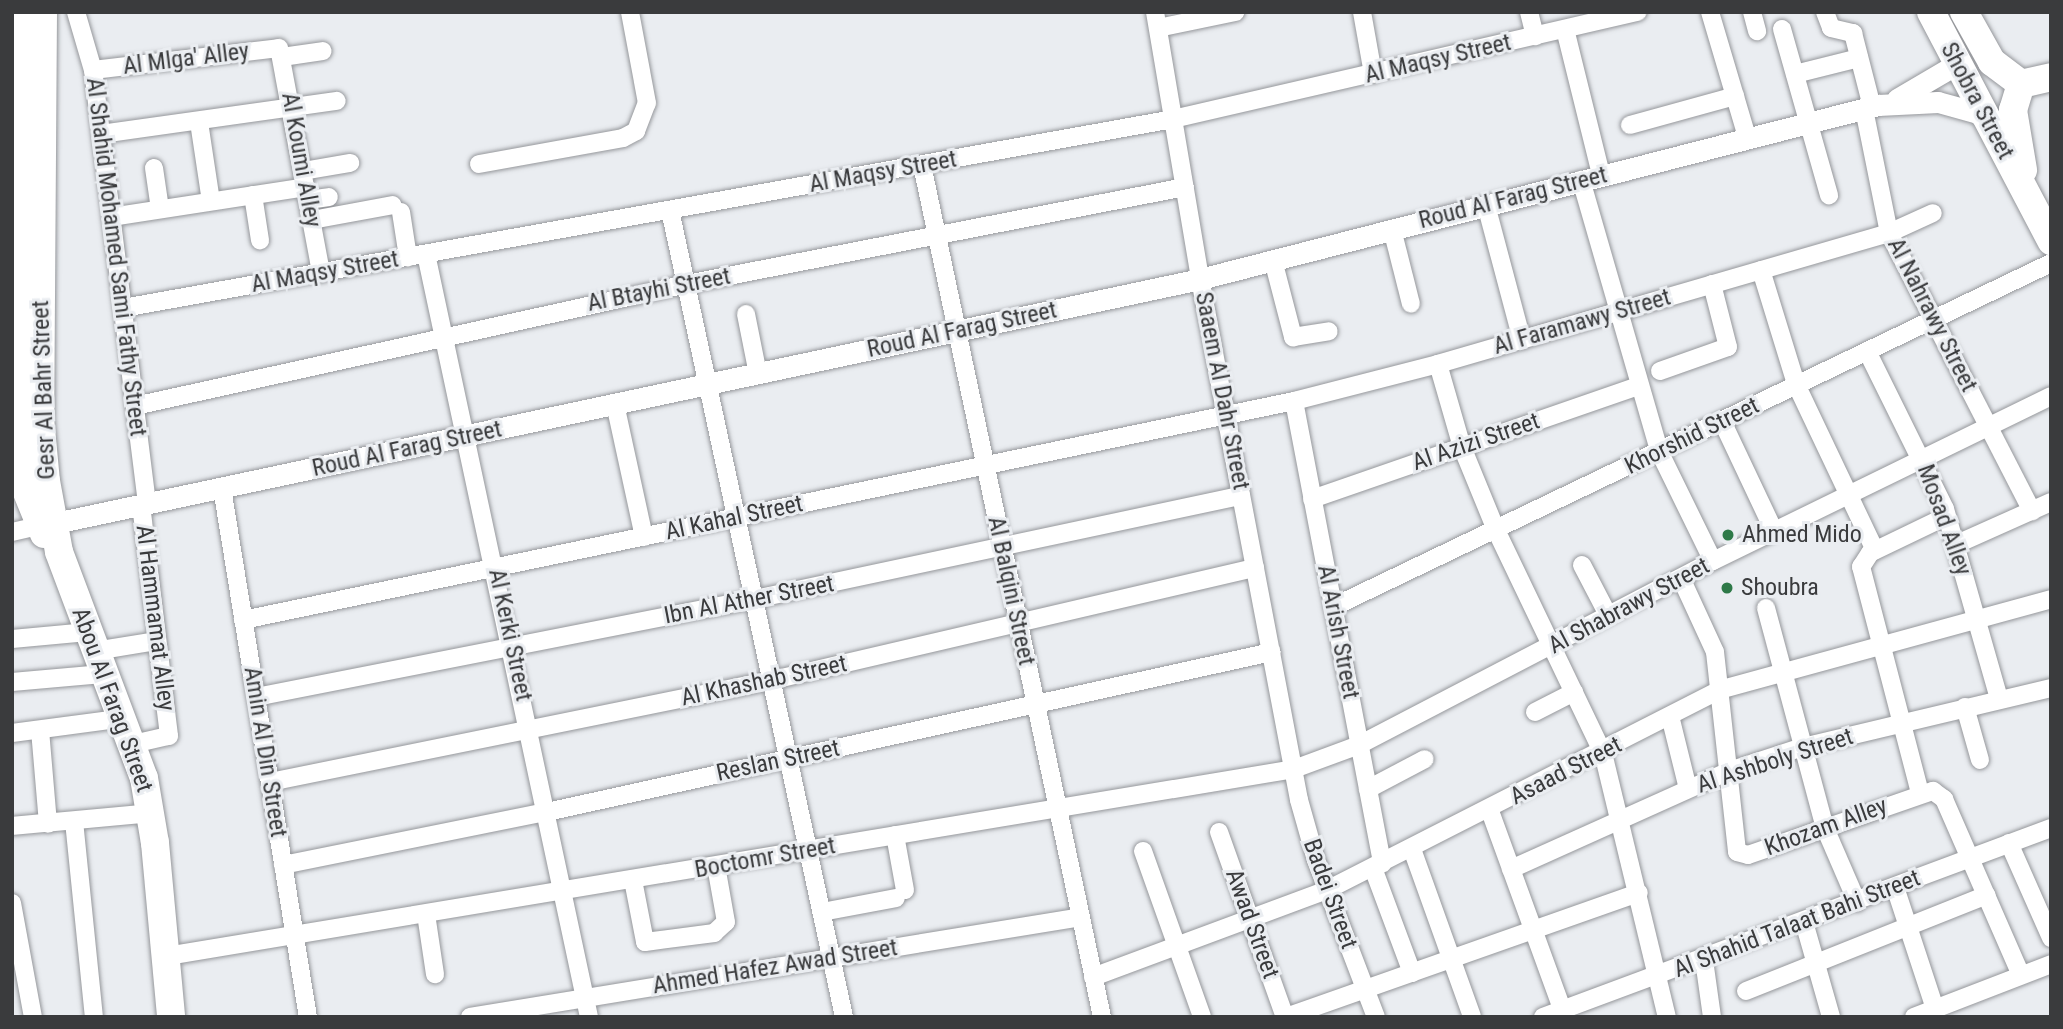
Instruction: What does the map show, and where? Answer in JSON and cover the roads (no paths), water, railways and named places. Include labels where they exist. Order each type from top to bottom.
[{"type":"main road","name":"Gesr Al Bahr Street","points":[[21,12],[17,47],[15,423],[22,475],[35,527],[59,552]]},
{"type":"main road","name":"Gesr Al Bahr Street","points":[[35,527],[40,418],[43,12]]},
{"type":"main road","name":"Shobra Street","points":[[1931,12],[1987,122],[2049,233]]},
{"type":"main road","name":"Shobra Street","points":[[1965,12],[1992,62],[2021,84],[2013,110],[2025,190]]},
{"type":"main road","points":[[2021,84],[2051,77]]},
{"type":"main road","name":"Abou Al Farag Street","points":[[59,552],[95,652],[128,731],[151,814],[171,1017]]},
{"type":"street","name":"Al Shahid Mohamed Sami Fathy Street","points":[[76,12],[93,70],[135,406],[144,504]]},
{"type":"street","points":[[479,164],[623,138],[636,131],[647,103],[630,12]]},
{"type":"street","points":[[1157,20],[1235,12]]},
{"type":"street","points":[[1362,12],[1373,74]]},
{"type":"street","points":[[1530,12],[1535,36]]},
{"type":"street","name":"Al Maqsy Street","points":[[123,308],[1173,119],[1638,12]]},
{"type":"street","points":[[1710,12],[1748,137]]},
{"type":"street","points":[[1752,12],[1756,31]]},
{"type":"street","name":"Al Nahrawy Street","points":[[1825,12],[1831,29],[1852,31],[1871,107],[1889,233],[2032,511]]},
{"type":"street","name":"Saaem Al Dahr Street","points":[[1157,20],[1200,279],[1294,769]]},
{"type":"street","points":[[1564,29],[1618,312],[1660,453],[1713,561]]},
{"type":"street","points":[[1782,29],[1829,195]]},
{"type":"street","name":"Al Mlga' Alley","points":[[93,70],[280,52],[323,51]]},
{"type":"street","name":"Al Koumi Alley","points":[[280,52],[321,272]]},
{"type":"street","points":[[1795,74],[1859,58]]},
{"type":"street","name":"Roud Al Farag Street","points":[[35,527],[1200,279],[1871,107],[1931,82],[1957,64]]},
{"type":"street","points":[[1630,125],[1735,96]]},
{"type":"street","points":[[101,134],[292,111],[337,101]]},
{"type":"street","name":"Roud Al Farag Street","points":[[1871,107],[1938,102],[1978,113],[1987,122]]},
{"type":"street","points":[[199,122],[211,201]]},
{"type":"street","points":[[111,217],[305,186],[350,163]]},
{"type":"street","name":"Al Balqini Street","points":[[922,165],[1101,1017]]},
{"type":"street","points":[[154,168],[160,209]]},
{"type":"street","points":[[305,186],[329,197]]},
{"type":"street","name":"Al Btayhi Street","points":[[135,406],[445,335],[687,284],[937,238],[1185,187]]},
{"type":"street","points":[[253,195],[260,240]]},
{"type":"street","points":[[1486,205],[1522,340]]},
{"type":"street","name":"Al Kerki Street","points":[[312,220],[397,208],[445,335],[589,1017]]},
{"type":"street","points":[[670,210],[844,1017]]},
{"type":"street","name":"Al Faramawy Street","points":[[1226,415],[1294,401],[1522,340],[1889,233],[1933,213]]},
{"type":"street","points":[[1392,229],[1411,304]]},
{"type":"street","points":[[1273,260],[1293,337],[1329,331]]},
{"type":"street","name":"Khorshid Street","points":[[1333,607],[1660,453],[1796,384],[2051,263]]},
{"type":"street","points":[[1761,270],[1796,384],[1875,550]]},
{"type":"street","points":[[1660,371],[1728,347],[1712,284]]},
{"type":"street","points":[[746,314],[758,373]]},
{"type":"street","name":"Mosad Alley","points":[[1867,351],[1922,458],[1947,516],[1999,699]]},
{"type":"street","points":[[1438,364],[1462,447],[1496,530],[1603,753],[1622,819],[1667,1017]]},
{"type":"street","name":"Al Azizi Street","points":[[1312,499],[1639,386]]},
{"type":"street","name":"Al Shabrawy Street","points":[[1359,745],[1713,561],[2051,396]]},
{"type":"street","name":"Al Arish Street","points":[[1294,401],[1368,789],[1377,866],[1412,973]]},
{"type":"street","points":[[615,404],[644,537]]},
{"type":"street","name":"Al Kahal Street","points":[[243,620],[1226,415]]},
{"type":"street","points":[[1721,421],[1774,531]]},
{"type":"street","name":"Amin Al Din Street","points":[[222,488],[308,1017]]},
{"type":"street","name":"Ibn Al Ather Street","points":[[256,697],[755,599],[1241,496]]},
{"type":"street","points":[[1957,544],[2051,502]]},
{"type":"street","name":"Al Hammamat Alley","points":[[128,731],[170,736],[157,641],[144,504]]},
{"type":"street","points":[[1947,516],[1875,550],[1863,561],[1860,573],[1920,793],[1940,794],[1971,858],[2021,975]]},
{"type":"street","points":[[1582,565],[1608,615]]},
{"type":"street","name":"Al Khashab Street","points":[[270,782],[773,680],[1255,568]]},
{"type":"street","points":[[1681,578],[1709,633],[1728,771]]},
{"type":"street","name":"Asaad Street","points":[[1093,976],[1327,890],[1490,811],[1719,691],[2051,599]]},
{"type":"street","points":[[1766,608],[1825,828],[1857,902]]},
{"type":"street","points":[[12,639],[95,652]]},
{"type":"street","points":[[12,682],[95,652],[157,641]]},
{"type":"street","name":"Reslan Street","points":[[283,864],[547,812],[1272,652]]},
{"type":"street","name":"Al Ashboly Street","points":[[1511,869],[1728,771],[1803,747],[1965,706],[2051,688]]},
{"type":"street","points":[[1535,712],[1574,692]]},
{"type":"street","points":[[1965,706],[1979,760]]},
{"type":"street","points":[[1670,716],[1688,789]]},
{"type":"street","points":[[40,730],[48,824]]},
{"type":"street","points":[[12,733],[40,730],[128,731]]},
{"type":"street","name":"Boctomr Street","points":[[167,956],[1294,769],[1359,745]]},
{"type":"street","points":[[1368,789],[1425,759]]},
{"type":"street","name":"Badei Street","points":[[1294,769],[1307,830],[1376,1017]]},
{"type":"street","name":"Khozam Alley","points":[[1728,771],[1735,849],[1744,856],[1920,793]]},
{"type":"street","points":[[1490,811],[1564,1013]]},
{"type":"street","points":[[12,826],[151,814]]},
{"type":"street","points":[[74,821],[94,1017]]},
{"type":"street","name":"Al Shahid Talaat Bahi Street","points":[[1543,1017],[1564,1013],[2051,828]]},
{"type":"street","name":"Awad Street","points":[[1219,832],[1286,1017]]},
{"type":"street","points":[[822,912],[900,894],[895,835]]},
{"type":"street","points":[[2009,843],[2051,938]]},
{"type":"street","points":[[1412,849],[1472,1017]]},
{"type":"street","points":[[1143,851],[1202,1017]]},
{"type":"street","points":[[633,880],[645,942],[714,933],[726,922],[716,866]]},
{"type":"street","points":[[1895,887],[1907,925],[1926,1013],[2051,964]]},
{"type":"street","points":[[1286,1017],[1639,893]]},
{"type":"street","points":[[1746,991],[1987,895]]},
{"type":"street","points":[[12,903],[33,1017]]},
{"type":"street","points":[[426,914],[435,974]]},
{"type":"street","name":"Ahmed Hafez Awad Street","points":[[470,1017],[1080,917]]},
{"type":"street","points":[[1804,922],[1831,1017]]},
{"type":"street","points":[[1704,960],[1712,1017]]},
{"type":"place","name":"Ahmed Mido","points":[[1728,535]]},
{"type":"place","name":"Shoubra","points":[[1727,588]]}]
